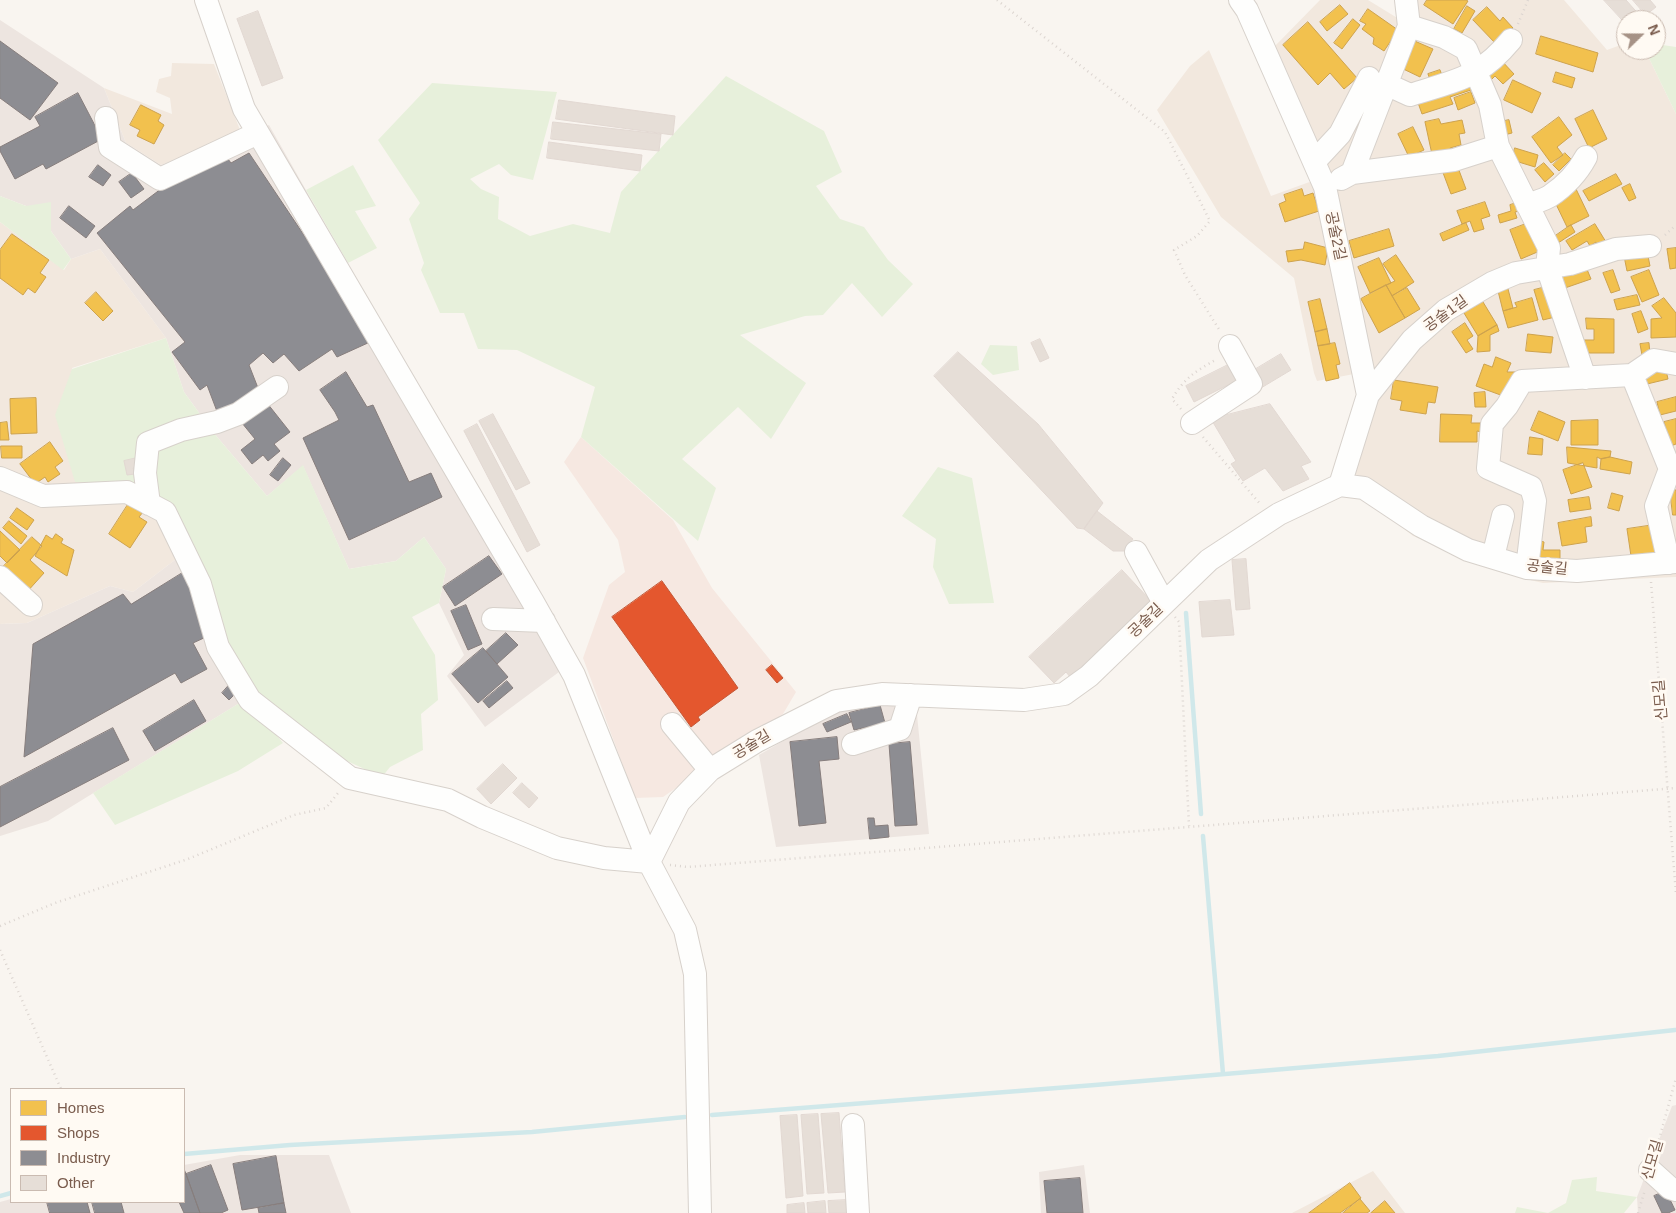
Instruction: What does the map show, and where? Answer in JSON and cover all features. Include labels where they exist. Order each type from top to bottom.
[{"type":"street","points":[[206,0],[244,109],[544,621],[574,676],[649,862],[685,930],[695,974],[700,1213]]},
{"type":"street","name":"공술2길","points":[[1240,0],[1247,10],[1325,187],[1368,395],[1340,485]]},
{"type":"street","points":[[1314,162],[1340,134],[1377,81],[1409,26],[1406,0]]},
{"type":"street","points":[[1409,26],[1444,37],[1466,49],[1490,106],[1498,146],[1549,248],[1547,267],[1585,378]]},
{"type":"street","points":[[1377,81],[1410,95],[1476,72],[1499,54],[1512,40]]},
{"type":"street","points":[[1352,173],[1377,81]]},
{"type":"street","points":[[106,118],[110,147],[160,179],[258,133]]},
{"type":"street","points":[[1325,187],[1352,173],[1454,160],[1498,146]]},
{"type":"street","points":[[1527,204],[1549,197],[1565,185],[1580,168],[1586,157]]},
{"type":"street","name":"공술1길","points":[[1368,395],[1412,340],[1446,310],[1492,283],[1516,273],[1570,264],[1616,249],[1650,246]]},
{"type":"street","points":[[1192,424],[1252,384],[1230,346]]},
{"type":"street","points":[[1527,568],[1535,501],[1531,487],[1488,468],[1492,424],[1507,406],[1522,381],[1632,375],[1654,360],[1676,364]]},
{"type":"street","points":[[1632,375],[1670,469],[1656,506],[1665,564]]},
{"type":"street","points":[[149,504],[145,472],[148,443],[181,430],[217,422],[238,414],[277,387]]},
{"type":"street","points":[[0,478],[43,496],[127,492],[165,512],[200,584],[218,647],[250,700],[350,778],[448,800],[482,818],[557,848],[604,858],[649,862]]},
{"type":"street","name":"공술길","points":[[649,862],[679,802],[710,770],[757,741],[836,701],[882,694],[1024,700],[1064,694],[1089,676],[1209,560],[1272,518],[1340,485],[1364,488],[1422,526],[1468,550],[1527,568],[1577,571],[1665,564]]},
{"type":"street","points":[[1493,558],[1503,516]]},
{"type":"street","points":[[1136,552],[1164,604]]},
{"type":"street","points":[[0,577],[30,605]]},
{"type":"street","points":[[493,619],[544,621]]},
{"type":"street","points":[[853,744],[900,729],[911,696]]},
{"type":"street","points":[[672,724],[710,770]]},
{"type":"street","points":[[853,1125],[858,1213]]},
{"type":"street","points":[[1650,1170],[1670,1188],[1676,1190]]},
{"type":"path","points":[[997,0],[1165,132],[1210,221],[1197,236],[1174,250],[1185,275],[1230,346],[1226,354],[1193,372],[1178,388],[1172,399],[1272,518]]},
{"type":"path","points":[[1512,40],[1528,0]]},
{"type":"path","name":"신모길","points":[[1665,564],[1668,788],[1676,894]]},
{"type":"path","points":[[1164,604],[1179,622],[1190,826]]},
{"type":"path","points":[[0,926],[54,903],[188,859],[294,815],[326,808],[350,778]]},
{"type":"path","points":[[649,862],[688,867],[1676,788]]},
{"type":"path","points":[[0,950],[62,1088]]},
{"type":"path","name":"신모길","points":[[1638,1213],[1676,1078]]},
{"type":"shaded area","points":[[1320,0],[1368,0],[1399,19],[1397,0],[1564,0],[1607,50],[1616,47],[1616,60],[1650,60],[1676,114],[1676,577],[1543,583],[1526,579],[1413,536],[1345,482],[1360,399],[1354,374],[1317,381],[1294,278],[1221,217],[1157,110],[1190,66],[1209,50],[1271,196],[1326,176],[1275,46]]},
{"type":"shaded area","points":[[0,20],[104,88],[126,143],[161,165],[269,125],[399,354],[462,503],[491,547],[559,672],[485,727],[447,676],[464,655],[439,603],[446,569],[424,537],[396,561],[349,569],[303,466],[267,496],[213,432],[184,392],[166,338],[100,249],[71,259],[51,231],[26,206],[0,196]]},
{"type":"shaded area","points":[[172,63],[214,64],[242,135],[161,165],[126,143],[104,88],[172,114],[170,98],[156,92],[159,79],[171,76]]},
{"type":"shaded area","points":[[0,222],[64,270],[71,259],[100,249],[166,338],[72,368],[135,483],[180,556],[133,592],[110,586],[27,623],[0,624]]},
{"type":"shaded area","points":[[581,437],[673,520],[712,588],[796,692],[783,714],[663,797],[635,798],[583,658],[609,585],[625,572],[618,540],[564,462]]},
{"type":"shaded area","points":[[180,556],[246,699],[48,821],[0,836],[0,624],[27,623],[110,586],[133,592]]},
{"type":"shaded area","points":[[916,705],[929,834],[776,847],[759,755],[840,708]]},
{"type":"shaded area","points":[[1676,1105],[1676,1213],[1638,1213],[1637,1197],[1672,1106]]},
{"type":"shaded area","points":[[240,1155],[329,1155],[351,1213],[0,1213],[0,1202],[10,1199],[10,1203],[185,1203],[185,1165]]},
{"type":"shaded area","points":[[1084,1165],[1090,1213],[1041,1213],[1039,1172]]},
{"type":"shaded area","points":[[1373,1171],[1405,1213],[1292,1213]]},
{"type":"green space","points":[[1666,46],[1676,47],[1676,114],[1650,60],[1666,60]]},
{"type":"green space","points":[[726,76],[824,131],[842,172],[816,186],[840,219],[864,227],[888,260],[913,284],[882,317],[852,283],[823,315],[805,316],[740,335],[806,383],[771,439],[738,407],[682,459],[716,488],[698,541],[581,437],[595,387],[517,350],[478,349],[464,313],[440,313],[421,270],[424,263],[409,219],[420,203],[378,140],[432,83],[557,92],[533,180],[511,175],[499,164],[470,179],[481,189],[499,197],[498,219],[530,236],[573,224],[610,233],[621,192]]},
{"type":"green space","points":[[353,165],[376,206],[355,211],[377,248],[348,263],[306,190]]},
{"type":"green space","points":[[0,196],[26,206],[51,202],[51,231],[71,259],[63,270],[0,222]]},
{"type":"green space","points":[[166,338],[184,392],[213,432],[267,496],[303,465],[349,569],[396,561],[424,537],[446,569],[439,603],[412,617],[435,655],[438,700],[421,714],[423,750],[390,767],[382,777],[334,755],[255,690],[135,483],[75,482],[55,415],[72,369]]},
{"type":"green space","points":[[990,345],[1017,346],[1019,370],[993,375],[981,364]]},
{"type":"green space","points":[[938,467],[972,478],[994,603],[949,604],[933,567],[936,539],[902,516]]},
{"type":"green space","points":[[246,699],[283,743],[238,771],[115,825],[93,793]]},
{"type":"green space","points":[[1597,1177],[1596,1191],[1637,1197],[1624,1213],[1548,1213],[1566,1203],[1572,1180]]},
{"type":"green space","points":[[1517,1207],[1548,1213],[1515,1213]]},
{"type":"building: Homes","points":[[1427,0],[1468,1],[1453,24],[1424,5]]},
{"type":"building: Homes","points":[[1340,5],[1348,14],[1327,31],[1320,22]]},
{"type":"building: Homes","points":[[1467,6],[1475,11],[1462,33],[1454,29]]},
{"type":"building: Homes","points":[[1487,7],[1500,21],[1503,17],[1513,28],[1496,44],[1473,20]]},
{"type":"building: Homes","points":[[1368,9],[1398,30],[1384,51],[1373,44],[1374,38],[1362,29],[1366,24],[1360,21]]},
{"type":"building: Homes","points":[[1353,19],[1360,25],[1342,49],[1334,43]]},
{"type":"building: Homes","points":[[1308,22],[1357,78],[1344,89],[1330,73],[1318,85],[1283,45]]},
{"type":"building: Homes","points":[[1541,36],[1598,53],[1593,72],[1536,54]]},
{"type":"building: Homes","points":[[1410,39],[1433,49],[1420,77],[1397,66]]},
{"type":"building: Homes","points":[[1500,59],[1514,74],[1503,84],[1495,76],[1488,83],[1482,76]]},
{"type":"building: Homes","points":[[1440,70],[1444,80],[1432,85],[1428,74]]},
{"type":"building: Homes","points":[[1556,72],[1575,78],[1572,88],[1553,82]]},
{"type":"building: Homes","points":[[1473,77],[1477,88],[1450,97],[1453,104],[1422,114],[1416,97]]},
{"type":"building: Homes","points":[[1513,80],[1541,93],[1532,113],[1504,100]]},
{"type":"building: Homes","points":[[1471,92],[1475,103],[1458,110],[1454,98]]},
{"type":"building: Homes","points":[[141,105],[161,115],[158,121],[164,125],[154,144],[137,136],[140,130],[130,125]]},
{"type":"building: Homes","points":[[1593,110],[1607,139],[1589,148],[1575,119]]},
{"type":"building: Homes","points":[[1559,117],[1572,135],[1557,147],[1563,155],[1551,163],[1532,137]]},
{"type":"building: Homes","points":[[1439,119],[1441,124],[1462,120],[1465,133],[1459,134],[1461,145],[1450,148],[1452,155],[1433,159],[1425,122]]},
{"type":"building: Homes","points":[[1509,120],[1512,133],[1504,135],[1500,122]]},
{"type":"building: Homes","points":[[1413,127],[1424,150],[1409,157],[1398,134]]},
{"type":"building: Homes","points":[[1515,148],[1538,155],[1535,167],[1512,160]]},
{"type":"building: Homes","points":[[1565,153],[1571,159],[1559,171],[1553,165]]},
{"type":"building: Homes","points":[[1544,163],[1554,174],[1545,182],[1535,170]]},
{"type":"building: Homes","points":[[1457,165],[1466,189],[1451,194],[1442,170]]},
{"type":"building: Homes","points":[[1616,174],[1622,184],[1589,201],[1583,191]]},
{"type":"building: Homes","points":[[1630,184],[1636,198],[1629,201],[1622,188]]},
{"type":"building: Homes","points":[[1302,189],[1304,196],[1313,193],[1319,211],[1285,222],[1279,204],[1286,201],[1284,195]]},
{"type":"building: Homes","points":[[1576,189],[1589,216],[1567,227],[1554,200]]},
{"type":"building: Homes","points":[[1485,202],[1490,216],[1481,219],[1484,229],[1474,232],[1470,221],[1462,224],[1457,211]]},
{"type":"building: Homes","points":[[1520,202],[1523,210],[1515,212],[1517,218],[1500,223],[1498,215],[1511,211],[1510,205]]},
{"type":"building: Homes","points":[[1531,222],[1542,250],[1521,259],[1510,230]]},
{"type":"building: Homes","points":[[1466,223],[1469,230],[1443,241],[1440,234]]},
{"type":"building: Homes","points":[[1595,224],[1606,242],[1598,246],[1596,242],[1590,246],[1587,241],[1572,250],[1566,241]]},
{"type":"building: Homes","points":[[1571,225],[1575,232],[1555,245],[1551,239]]},
{"type":"building: Homes","points":[[1389,229],[1394,246],[1354,258],[1349,241]]},
{"type":"building: Homes","points":[[12,234],[49,260],[40,273],[46,277],[35,293],[28,288],[23,295],[0,278],[0,250]]},
{"type":"building: Homes","points":[[1305,242],[1328,248],[1325,265],[1301,260],[1288,262],[1286,251],[1303,249]]},
{"type":"building: Homes","points":[[1676,248],[1676,268],[1670,269],[1667,249]]},
{"type":"building: Homes","points":[[1647,251],[1650,266],[1627,271],[1624,256]]},
{"type":"building: Homes","points":[[1396,255],[1414,282],[1392,296],[1386,285],[1395,281],[1383,264]]},
{"type":"building: Homes","points":[[1379,258],[1391,283],[1370,293],[1358,267]]},
{"type":"building: Homes","points":[[1586,267],[1591,279],[1562,289],[1558,276]]},
{"type":"building: Homes","points":[[1613,270],[1620,290],[1611,293],[1603,273]]},
{"type":"building: Homes","points":[[1649,270],[1659,295],[1642,302],[1631,277]]},
{"type":"building: Homes","points":[[1386,285],[1405,318],[1379,333],[1361,299]]},
{"type":"building: Homes","points":[[1546,287],[1555,317],[1543,320],[1534,290]]},
{"type":"building: Homes","points":[[1407,288],[1420,309],[1405,318],[1392,296]]},
{"type":"building: Homes","points":[[1508,289],[1513,308],[1503,311],[1498,291]]},
{"type":"building: Homes","points":[[96,292],[113,311],[103,321],[85,303]]},
{"type":"building: Homes","points":[[1637,295],[1640,305],[1617,310],[1614,300]]},
{"type":"building: Homes","points":[[1532,298],[1538,320],[1508,328],[1503,311],[1517,307],[1515,303]]},
{"type":"building: Homes","points":[[1664,298],[1676,313],[1676,337],[1651,338],[1651,319],[1662,318],[1652,306]]},
{"type":"building: Homes","points":[[1320,299],[1327,329],[1315,332],[1308,302]]},
{"type":"building: Homes","points":[[1483,302],[1497,325],[1478,336],[1464,313]]},
{"type":"building: Homes","points":[[1641,311],[1648,329],[1638,333],[1632,314]]},
{"type":"building: Homes","points":[[1586,318],[1614,319],[1614,353],[1580,353],[1580,340],[1594,340],[1594,329],[1587,329]]},
{"type":"building: Homes","points":[[1465,323],[1473,336],[1467,340],[1473,349],[1466,353],[1452,332]]},
{"type":"building: Homes","points":[[1497,325],[1499,331],[1490,335],[1490,351],[1477,352],[1478,336]]},
{"type":"building: Homes","points":[[1327,329],[1330,344],[1318,346],[1315,332]]},
{"type":"building: Homes","points":[[1528,334],[1553,337],[1551,353],[1526,351]]},
{"type":"building: Homes","points":[[1335,343],[1340,364],[1336,365],[1339,378],[1326,381],[1318,346]]},
{"type":"building: Homes","points":[[1649,343],[1650,354],[1642,355],[1640,344]]},
{"type":"building: Homes","points":[[1496,357],[1511,363],[1507,372],[1515,372],[1506,397],[1476,386],[1484,364],[1492,367]]},
{"type":"building: Homes","points":[[1665,366],[1668,379],[1647,384],[1644,371]]},
{"type":"building: Homes","points":[[1394,380],[1438,387],[1435,403],[1428,402],[1426,414],[1400,410],[1402,401],[1391,399]]},
{"type":"building: Homes","points":[[1485,392],[1486,407],[1475,407],[1474,393]]},
{"type":"building: Homes","points":[[1676,397],[1676,411],[1660,415],[1657,402]]},
{"type":"building: Homes","points":[[36,398],[37,433],[11,434],[10,399]]},
{"type":"building: Homes","points":[[1539,411],[1565,422],[1558,441],[1531,430]]},
{"type":"building: Homes","points":[[1441,414],[1472,415],[1471,423],[1482,423],[1482,432],[1477,431],[1477,442],[1440,442]]},
{"type":"building: Homes","points":[[1676,419],[1676,444],[1671,446],[1664,422]]},
{"type":"building: Homes","points":[[1598,420],[1598,445],[1571,445],[1571,421]]},
{"type":"building: Homes","points":[[7,422],[9,440],[0,440],[0,423]]},
{"type":"building: Homes","points":[[1530,437],[1543,439],[1542,455],[1528,454]]},
{"type":"building: Homes","points":[[50,442],[63,461],[55,467],[60,474],[48,482],[45,477],[35,484],[20,464]]},
{"type":"building: Homes","points":[[1,446],[22,446],[22,458],[2,458]]},
{"type":"building: Homes","points":[[1567,447],[1611,451],[1610,457],[1601,459],[1597,457],[1597,468],[1568,463]]},
{"type":"building: Homes","points":[[1610,457],[1632,462],[1630,474],[1600,469],[1601,459]]},
{"type":"building: Homes","points":[[1583,463],[1592,487],[1571,494],[1563,470]]},
{"type":"building: Homes","points":[[1670,490],[1676,490],[1676,515],[1673,515]]},
{"type":"building: Homes","points":[[1612,493],[1623,496],[1619,511],[1608,508]]},
{"type":"building: Homes","points":[[1589,497],[1591,509],[1570,512],[1568,500]]},
{"type":"building: Homes","points":[[129,503],[143,512],[139,517],[147,522],[130,548],[109,534]]},
{"type":"building: Homes","points":[[17,508],[34,520],[27,530],[10,518]]},
{"type":"building: Homes","points":[[1591,517],[1592,526],[1585,527],[1587,542],[1562,546],[1558,523]]},
{"type":"building: Homes","points":[[9,521],[27,536],[21,544],[3,528]]},
{"type":"building: Homes","points":[[1654,525],[1658,552],[1631,556],[1627,529]]},
{"type":"building: Homes","points":[[0,531],[20,550],[7,563],[0,556]]},
{"type":"building: Homes","points":[[56,534],[63,539],[61,543],[74,550],[67,576],[35,556],[46,535],[52,539]]},
{"type":"building: Homes","points":[[32,537],[42,546],[30,560],[44,573],[26,593],[1,569]]},
{"type":"building: Homes","points":[[1538,540],[1544,542],[1543,550],[1560,550],[1560,559],[1536,560]]},
{"type":"building: Homes","points":[[1350,1183],[1361,1198],[1340,1213],[1309,1213]]},
{"type":"building: Homes","points":[[1360,1199],[1370,1211],[1367,1213],[1343,1213]]},
{"type":"building: Homes","points":[[1385,1201],[1395,1213],[1371,1213]]},
{"type":"building: Shops","points":[[662,581],[738,688],[698,717],[700,720],[691,727],[612,617]]},
{"type":"building: Shops","points":[[772,665],[783,678],[777,683],[766,670]]},
{"type":"building: Industry","points":[[0,41],[58,83],[30,120],[0,98]]},
{"type":"building: Industry","points":[[78,93],[102,139],[46,169],[43,164],[15,179],[0,151],[0,147],[40,126],[35,117]]},
{"type":"building: Industry","points":[[222,151],[231,163],[249,153],[330,274],[370,342],[337,357],[332,349],[299,371],[284,354],[273,363],[263,353],[249,365],[258,388],[218,414],[207,385],[200,390],[172,352],[185,342],[97,233],[130,206],[133,210],[190,167]]},
{"type":"building: Industry","points":[[98,165],[111,175],[103,186],[89,177]]},
{"type":"building: Industry","points":[[132,173],[144,189],[131,198],[119,182]]},
{"type":"building: Industry","points":[[69,206],[95,226],[86,238],[60,218]]},
{"type":"building: Industry","points":[[346,372],[367,407],[373,405],[409,482],[431,473],[442,497],[349,540],[303,438],[339,420],[320,390]]},
{"type":"building: Industry","points":[[267,403],[290,432],[274,444],[280,451],[268,461],[263,455],[252,464],[241,450],[255,439],[242,423]]},
{"type":"building: Industry","points":[[283,458],[291,465],[278,481],[270,475]]},
{"type":"building: Industry","points":[[489,556],[502,574],[455,606],[443,587]]},
{"type":"building: Industry","points":[[184,572],[206,637],[193,643],[207,669],[181,683],[175,673],[24,757],[33,644],[123,594],[131,604]]},
{"type":"building: Industry","points":[[466,605],[482,644],[468,650],[451,611]]},
{"type":"building: Industry","points":[[506,633],[518,645],[497,664],[486,651]]},
{"type":"building: Industry","points":[[483,648],[508,677],[478,703],[452,674]]},
{"type":"building: Industry","points":[[507,681],[513,688],[489,708],[483,701]]},
{"type":"building: Industry","points":[[231,683],[239,690],[229,700],[222,693]]},
{"type":"building: Industry","points":[[194,700],[206,721],[155,751],[143,731]]},
{"type":"building: Industry","points":[[880,705],[885,723],[854,730],[849,713]]},
{"type":"building: Industry","points":[[847,714],[851,722],[827,732],[823,724]]},
{"type":"building: Industry","points":[[113,728],[129,760],[0,827],[0,787]]},
{"type":"building: Industry","points":[[837,737],[839,759],[819,761],[826,823],[799,826],[790,742]]},
{"type":"building: Industry","points":[[910,742],[917,825],[895,826],[889,744]]},
{"type":"building: Industry","points":[[868,818],[874,818],[875,826],[888,825],[889,837],[870,839]]},
{"type":"building: Industry","points":[[276,1156],[284,1203],[242,1210],[233,1164]]},
{"type":"building: Industry","points":[[211,1165],[228,1210],[221,1213],[200,1213],[186,1174]]},
{"type":"building: Industry","points":[[185,1172],[200,1213],[184,1213],[179,1203],[185,1203]]},
{"type":"building: Industry","points":[[1080,1178],[1083,1213],[1047,1213],[1044,1181]]},
{"type":"building: Industry","points":[[1666,1191],[1675,1210],[1662,1213],[1654,1196]]},
{"type":"building: Industry","points":[[47,1203],[87,1203],[90,1213],[50,1213]]},
{"type":"building: Industry","points":[[92,1203],[121,1203],[124,1213],[95,1213]]},
{"type":"building: Industry","points":[[284,1203],[286,1213],[259,1213],[258,1208]]},
{"type":"building: Other","points":[[1604,0],[1626,0],[1635,10],[1616,10],[1616,13]]},
{"type":"building: Other","points":[[1633,0],[1650,0],[1656,7],[1652,10],[1642,10]]},
{"type":"building: Other","points":[[258,11],[283,78],[262,86],[237,19]]},
{"type":"building: Other","points":[[559,100],[675,116],[673,135],[556,119]]},
{"type":"building: Other","points":[[553,122],[661,134],[659,151],[551,139]]},
{"type":"building: Other","points":[[549,142],[642,155],[640,171],[547,158]]},
{"type":"building: Other","points":[[1040,339],[1049,358],[1040,362],[1031,343]]},
{"type":"building: Other","points":[[958,352],[1038,424],[1103,503],[1084,529],[1077,528],[934,376]]},
{"type":"building: Other","points":[[1281,354],[1291,370],[1261,388],[1251,372]]},
{"type":"building: Other","points":[[1232,363],[1240,379],[1194,402],[1186,386]]},
{"type":"building: Other","points":[[1270,404],[1311,462],[1301,466],[1309,479],[1283,491],[1265,468],[1243,481],[1231,464],[1236,461],[1211,419]]},
{"type":"building: Other","points":[[493,414],[530,483],[516,490],[479,421]]},
{"type":"building: Other","points":[[477,424],[540,545],[527,552],[464,431]]},
{"type":"building: Other","points":[[137,458],[139,467],[133,468],[135,474],[127,475],[124,461]]},
{"type":"building: Other","points":[[1097,511],[1133,539],[1124,551],[1113,551],[1084,529]]},
{"type":"building: Other","points":[[1246,559],[1250,609],[1236,610],[1232,560]]},
{"type":"building: Other","points":[[1122,570],[1152,602],[1071,678],[1066,672],[1054,683],[1029,657]]},
{"type":"building: Other","points":[[1230,600],[1234,635],[1202,637],[1199,602]]},
{"type":"building: Other","points":[[503,764],[517,778],[491,804],[477,789]]},
{"type":"building: Other","points":[[522,783],[538,798],[529,808],[513,793]]},
{"type":"building: Other","points":[[839,1113],[845,1192],[828,1193],[821,1114]]},
{"type":"building: Other","points":[[818,1114],[824,1193],[807,1194],[801,1115]]},
{"type":"building: Other","points":[[797,1115],[803,1196],[786,1198],[780,1116]]},
{"type":"building: Other","points":[[847,1200],[848,1213],[829,1213],[828,1201]]},
{"type":"building: Other","points":[[825,1201],[826,1213],[808,1213],[807,1203]]},
{"type":"building: Other","points":[[804,1203],[805,1213],[787,1213],[787,1205]]},
{"type":"waterway","points":[[1186,613],[1201,814]]},
{"type":"waterway","points":[[1203,836],[1223,1074]]},
{"type":"waterway","points":[[712,1115],[1438,1056],[1675,1030]]},
{"type":"waterway","points":[[185,1154],[290,1145],[532,1132],[685,1117]]},
{"type":"waterway","points":[[0,1196],[10,1193]]}]
